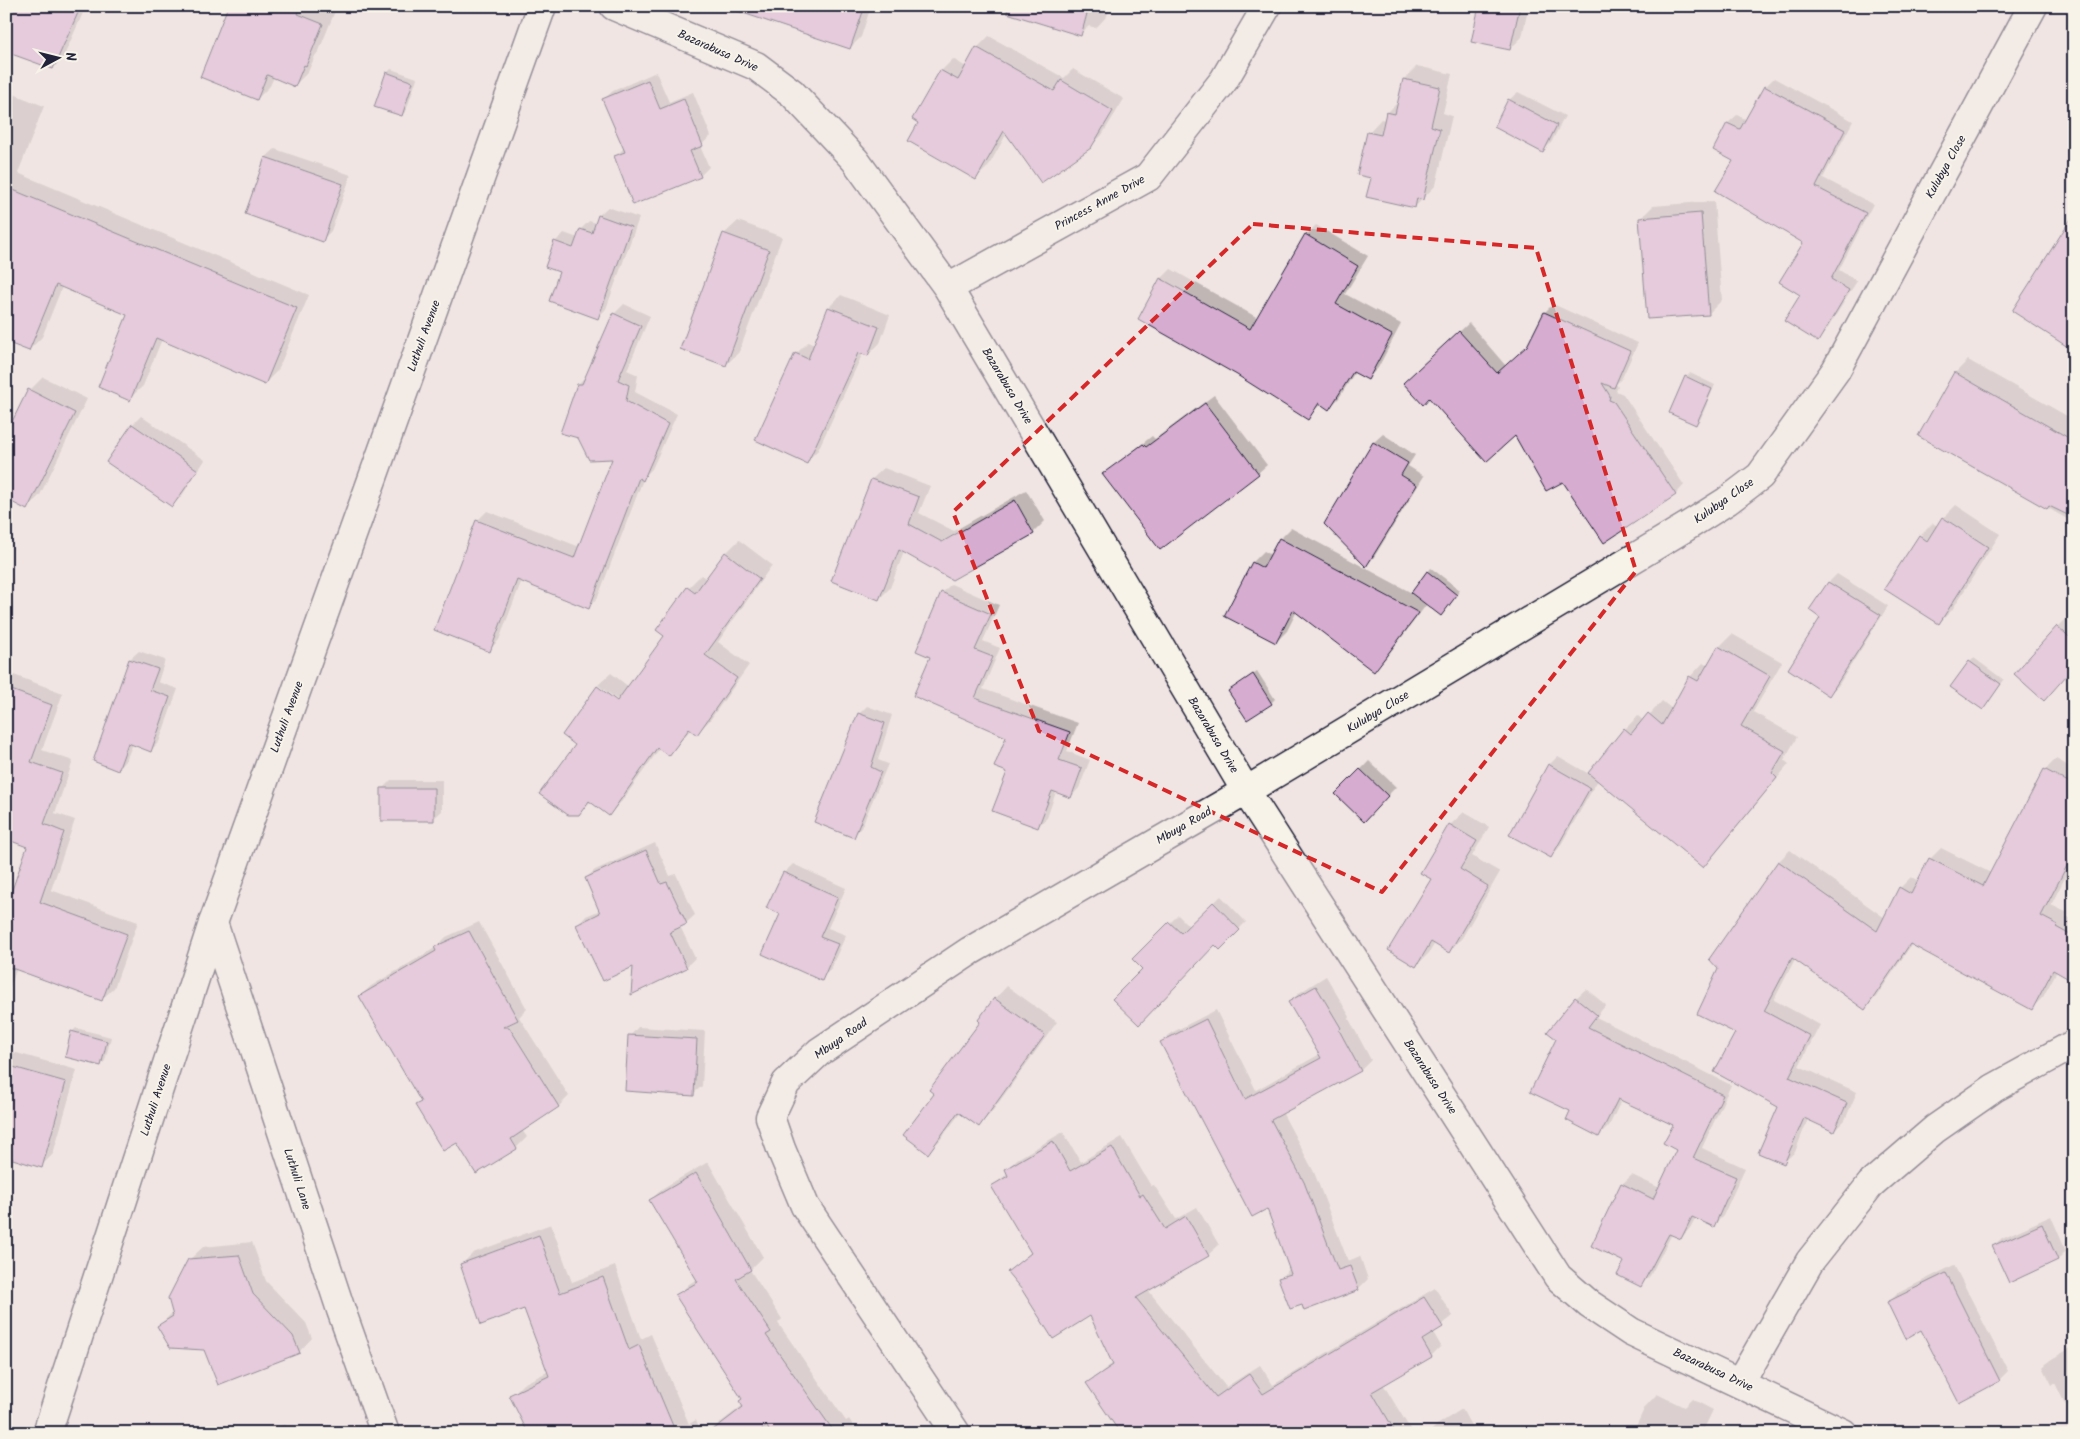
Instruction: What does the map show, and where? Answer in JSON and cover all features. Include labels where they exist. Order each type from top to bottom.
[{"type":"street","name":"Luthuli Avenue","points":[[47,1433],[213,923],[542,6]]},
{"type":"street","name":"Bazarabusa Drive","points":[[614,6],[756,66],[792,93],[855,160],[948,288],[1246,791],[1558,1277],[1589,1304],[1631,1332],[1843,1433]]},
{"type":"street","name":"Princess Anne Drive","points":[[948,288],[1148,177],[1224,80],[1266,6]]},
{"type":"street","name":"Kulubya Close","points":[[1246,791],[1727,502],[1760,476],[1836,370],[2033,6]]},
{"type":"street","name":"Mbuya Road","points":[[956,1433],[805,1206],[780,1150],[770,1116],[786,1083],[819,1052],[970,951],[1246,791]]},
{"type":"street","name":"Luthuli Lane","points":[[213,923],[341,1310],[385,1433]]},
{"type":"street","points":[[1740,1383],[1810,1261],[1871,1184],[1935,1129],[1994,1088],[2074,1044]]},
{"type":"highlighted area","points":[[1253,224],[1536,248],[1636,571],[1382,892],[1039,731],[953,512]]},
{"type":"building","points":[[6,6],[81,6],[53,69],[6,52]]},
{"type":"building","points":[[228,6],[301,6],[298,14],[323,24],[306,66],[304,65],[295,87],[267,75],[257,100],[200,77]]},
{"type":"building","points":[[738,6],[865,6],[850,49],[737,11]]},
{"type":"building","points":[[1008,6],[1089,6],[1081,36],[1007,13]]},
{"type":"building","points":[[1479,6],[1520,6],[1510,50],[1471,42]]},
{"type":"building","points":[[976,47],[1054,91],[1061,80],[1113,111],[1091,148],[1041,183],[1004,131],[976,180],[908,141],[918,123],[912,119],[940,70],[958,80]]},
{"type":"building","points":[[386,72],[413,82],[402,116],[374,107]]},
{"type":"building","points":[[1403,79],[1440,87],[1431,126],[1440,129],[1423,200],[1417,198],[1415,208],[1366,197],[1371,178],[1357,175],[1367,132],[1381,135],[1386,112],[1395,114]]},
{"type":"building","points":[[648,80],[660,109],[684,99],[703,146],[690,151],[701,177],[633,205],[614,156],[625,152],[602,99]]},
{"type":"building","points":[[1764,86],[1845,130],[1816,187],[1866,213],[1831,279],[1849,290],[1818,342],[1784,321],[1800,295],[1779,282],[1803,243],[1715,191],[1733,161],[1713,150],[1727,123],[1740,129]]},
{"type":"building","points":[[1508,99],[1557,125],[1543,153],[1494,127]]},
{"type":"building","points":[[265,157],[343,184],[323,242],[245,214]]},
{"type":"building","points":[[6,187],[297,308],[265,385],[156,338],[130,401],[98,387],[127,315],[56,285],[29,351],[6,342]]},
{"type":"building","points":[[1701,213],[1709,315],[1647,319],[1639,218]]},
{"type":"building","points":[[2074,214],[2074,351],[2012,311]]},
{"type":"building","points":[[598,215],[631,227],[598,319],[549,301],[559,272],[545,267],[554,241],[573,248],[580,229],[592,233]]},
{"type":"building","points":[[723,233],[769,250],[726,366],[680,349]]},
{"type":"building","points":[[1305,234],[1358,266],[1336,304],[1392,335],[1368,380],[1353,372],[1329,410],[1319,403],[1308,420],[1237,375],[1138,319],[1160,278],[1250,329]]},
{"type":"building","points":[[828,307],[879,327],[868,356],[858,353],[807,464],[755,440],[795,353],[808,359]]},
{"type":"building","points":[[1544,312],[1630,351],[1614,388],[1602,383],[1610,396],[1609,400],[1614,402],[1676,495],[1604,543],[1563,482],[1546,491],[1515,436],[1486,462],[1429,398],[1423,405],[1403,383],[1459,331],[1497,373],[1527,346]]},
{"type":"building","points":[[613,313],[641,326],[618,380],[629,385],[626,401],[668,424],[643,481],[639,478],[589,609],[517,580],[490,652],[434,630],[476,520],[574,558],[612,459],[589,460],[578,438],[560,433],[577,384],[582,384]]},
{"type":"building","points":[[1954,372],[2074,441],[2074,518],[2049,506],[2047,509],[1918,436]]},
{"type":"building","points":[[1685,376],[1712,389],[1696,425],[1669,413]]},
{"type":"building","points":[[28,389],[75,413],[27,510],[6,499],[6,434]]},
{"type":"building","points":[[1205,403],[1259,474],[1160,550],[1102,474],[1143,444],[1146,447]]},
{"type":"building","points":[[132,424],[198,470],[172,507],[106,462]]},
{"type":"building","points":[[1373,442],[1408,463],[1401,475],[1417,485],[1366,567],[1324,524]]},
{"type":"building","points":[[871,479],[919,497],[909,524],[942,542],[1015,500],[1034,534],[952,580],[899,550],[879,600],[831,581]]},
{"type":"building","points":[[1942,517],[1988,547],[1939,624],[1884,589],[1919,535],[1927,541]]},
{"type":"building","points":[[1279,538],[1419,613],[1374,672],[1293,610],[1276,643],[1224,616],[1252,562],[1263,568]]},
{"type":"building","points":[[725,552],[760,579],[705,655],[737,678],[697,735],[689,729],[669,756],[657,748],[609,816],[589,801],[579,815],[568,815],[539,794],[575,745],[562,735],[597,686],[617,701],[664,636],[656,630],[687,587],[695,593]]},
{"type":"building","points":[[1427,571],[1457,595],[1441,616],[1411,593]]},
{"type":"building","points":[[1828,582],[1881,615],[1829,696],[1788,669],[1820,618],[1809,610]]},
{"type":"building","points":[[941,592],[991,614],[975,650],[993,657],[975,698],[1070,732],[1059,760],[1082,768],[1071,798],[1052,791],[1038,828],[992,811],[1007,772],[994,767],[1006,737],[913,696],[930,657],[916,651]]},
{"type":"building","points":[[2057,626],[2074,641],[2074,667],[2044,701],[2014,674]]},
{"type":"building","points":[[1718,646],[1770,676],[1741,726],[1785,751],[1772,773],[1777,778],[1703,868],[1588,773],[1624,728],[1631,734],[1648,713],[1662,725],[1689,676],[1698,681]]},
{"type":"building","points":[[129,659],[158,669],[150,690],[170,697],[151,752],[128,743],[118,771],[93,761]]},
{"type":"building","points":[[1969,661],[2001,684],[1983,710],[1950,687]]},
{"type":"building","points":[[1253,674],[1272,704],[1247,720],[1228,691]]},
{"type":"building","points":[[6,688],[52,705],[31,762],[62,773],[44,824],[64,832],[40,902],[127,934],[102,1001],[6,966],[6,907],[27,847],[6,839]]},
{"type":"building","points":[[858,713],[885,723],[871,767],[881,772],[854,838],[814,822]]},
{"type":"building","points":[[1548,764],[1590,788],[1551,858],[1509,835]]},
{"type":"building","points":[[1360,769],[1388,796],[1364,822],[1335,794]]},
{"type":"building","points":[[2044,769],[2074,785],[2074,852],[2041,916],[2058,925],[2056,927],[2074,937],[2074,982],[2053,970],[2032,1010],[1910,944],[1865,1010],[1792,958],[1764,1011],[1810,1036],[1789,1077],[1847,1103],[1834,1132],[1804,1118],[1784,1164],[1758,1153],[1778,1107],[1714,1072],[1735,1033],[1697,1014],[1718,969],[1709,959],[1778,861],[1877,931],[1899,887],[1911,894],[1929,858],[1983,886]]},
{"type":"building","points":[[381,788],[434,788],[434,821],[381,821]]},
{"type":"building","points":[[1449,824],[1477,841],[1460,869],[1488,886],[1449,953],[1431,942],[1416,967],[1388,950],[1431,879],[1420,873]]},
{"type":"building","points":[[646,850],[661,884],[667,882],[687,924],[670,932],[687,968],[631,995],[633,967],[603,981],[576,925],[600,913],[585,878]]},
{"type":"building","points":[[783,872],[838,897],[820,937],[838,944],[822,981],[762,954],[780,914],[766,908]]},
{"type":"building","points":[[1213,902],[1240,930],[1220,950],[1215,945],[1139,1025],[1112,999],[1142,969],[1132,959],[1169,922],[1181,933]]},
{"type":"building","points":[[469,931],[518,1020],[503,1027],[509,1027],[559,1107],[511,1139],[517,1149],[476,1174],[457,1143],[443,1151],[415,1105],[421,1102],[359,996],[436,951],[434,947]]},
{"type":"building","points":[[1316,986],[1341,1028],[1339,1030],[1361,1071],[1271,1120],[1304,1182],[1338,1270],[1350,1266],[1359,1290],[1304,1311],[1302,1305],[1290,1309],[1278,1278],[1291,1274],[1267,1209],[1252,1217],[1160,1042],[1206,1019],[1245,1099],[1321,1058],[1288,1002]]},
{"type":"building","points":[[1575,997],[1597,1015],[1588,1027],[1723,1095],[1693,1158],[1736,1177],[1714,1227],[1692,1217],[1681,1239],[1669,1234],[1641,1287],[1617,1275],[1624,1262],[1591,1246],[1621,1183],[1653,1199],[1676,1150],[1663,1143],[1673,1125],[1618,1099],[1599,1137],[1566,1120],[1570,1111],[1530,1092],[1556,1039],[1547,1032]]},
{"type":"building","points":[[994,998],[1045,1035],[979,1127],[958,1112],[928,1154],[903,1135],[934,1094],[929,1090],[980,1022],[978,1020]]},
{"type":"building","points":[[71,1031],[107,1041],[101,1066],[65,1057]]},
{"type":"building","points":[[628,1035],[697,1039],[694,1096],[625,1091]]},
{"type":"building","points":[[6,1065],[66,1082],[42,1168],[6,1157]]},
{"type":"building","points":[[1053,1141],[1070,1171],[1112,1147],[1140,1196],[1143,1194],[1165,1229],[1186,1216],[1209,1256],[1136,1298],[1216,1397],[1249,1374],[1263,1394],[1424,1297],[1443,1327],[1422,1340],[1432,1357],[1372,1392],[1396,1433],[1120,1433],[1086,1383],[1113,1365],[1090,1316],[1053,1339],[1022,1290],[1007,1272],[1031,1253],[991,1186],[1008,1176],[1005,1169]]},
{"type":"building","points":[[696,1173],[751,1270],[736,1279],[771,1332],[766,1335],[835,1433],[770,1433],[767,1426],[757,1433],[709,1433],[743,1407],[739,1401],[742,1399],[675,1295],[698,1282],[649,1200]]},
{"type":"building","points":[[2042,1224],[2058,1260],[2009,1283],[1992,1246]]},
{"type":"building","points":[[539,1235],[560,1293],[603,1277],[629,1350],[639,1345],[676,1433],[528,1433],[509,1395],[549,1376],[524,1309],[481,1325],[460,1264]]},
{"type":"building","points":[[239,1255],[253,1294],[293,1336],[300,1353],[218,1385],[204,1350],[170,1348],[157,1326],[173,1316],[168,1298],[188,1259]]},
{"type":"building","points":[[1946,1273],[2000,1381],[1959,1403],[1921,1330],[1905,1339],[1887,1302]]}]
